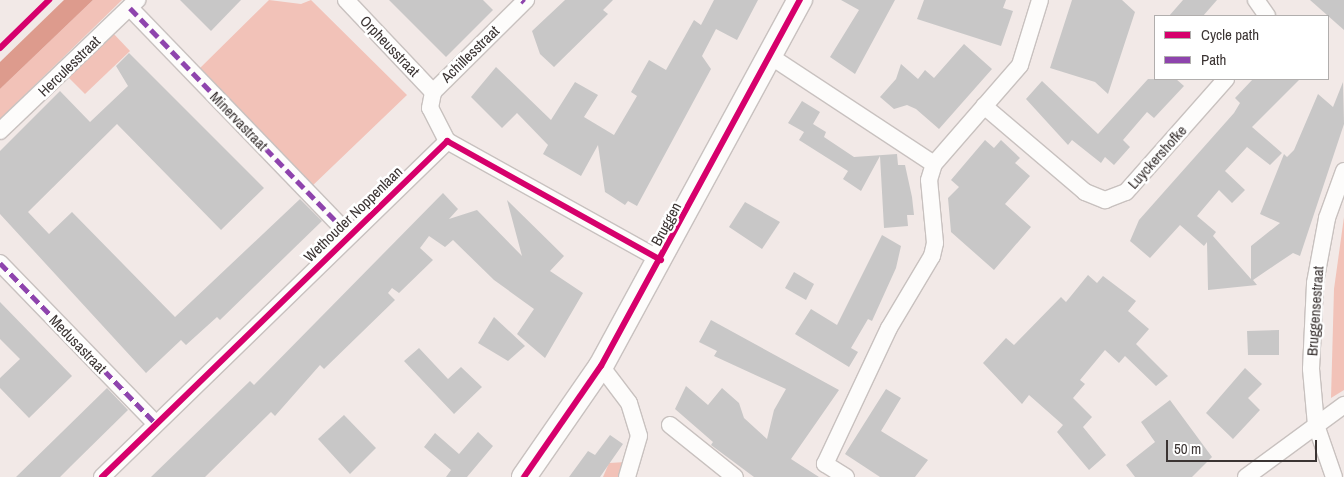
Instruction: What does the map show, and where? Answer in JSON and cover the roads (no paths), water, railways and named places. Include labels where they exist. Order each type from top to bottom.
[{"type":"street","name":"Orpheusstraat","points":[[346,0],[433,92]]},
{"type":"street","name":"Bruggen","points":[[524,477],[601,366],[661,260],[800,0]]},
{"type":"street","points":[[846,477],[821,471],[889,328],[932,256],[935,243],[929,180],[934,164],[1020,65],[1040,0]]},
{"type":"street","points":[[1256,0],[1266,15]]},
{"type":"street","name":"Achillesstraat","points":[[447,140],[430,108],[433,92],[524,1]]},
{"type":"street","name":"Herculesstraat","points":[[0,131],[134,4]]},
{"type":"street","name":"Minervastraat","points":[[134,4],[349,235]]},
{"type":"street","points":[[770,56],[934,164]]},
{"type":"street","name":"Luyckershofke","points":[[984,106],[1085,192],[1105,200],[1126,192],[1225,80]]},
{"type":"street","points":[[447,140],[661,260]]},
{"type":"street","name":"Wethouder Noppenlaan","points":[[102,477],[447,140]]},
{"type":"street","name":"Bruggensestraat","points":[[1334,477],[1316,425],[1311,369],[1315,283],[1327,218],[1344,171]]},
{"type":"street","name":"Medusastraat","points":[[0,264],[156,424]]},
{"type":"street","points":[[601,366],[629,402],[640,436],[627,477]]},
{"type":"street","points":[[1246,477],[1344,405]]},
{"type":"street","points":[[670,425],[735,477]]}]
